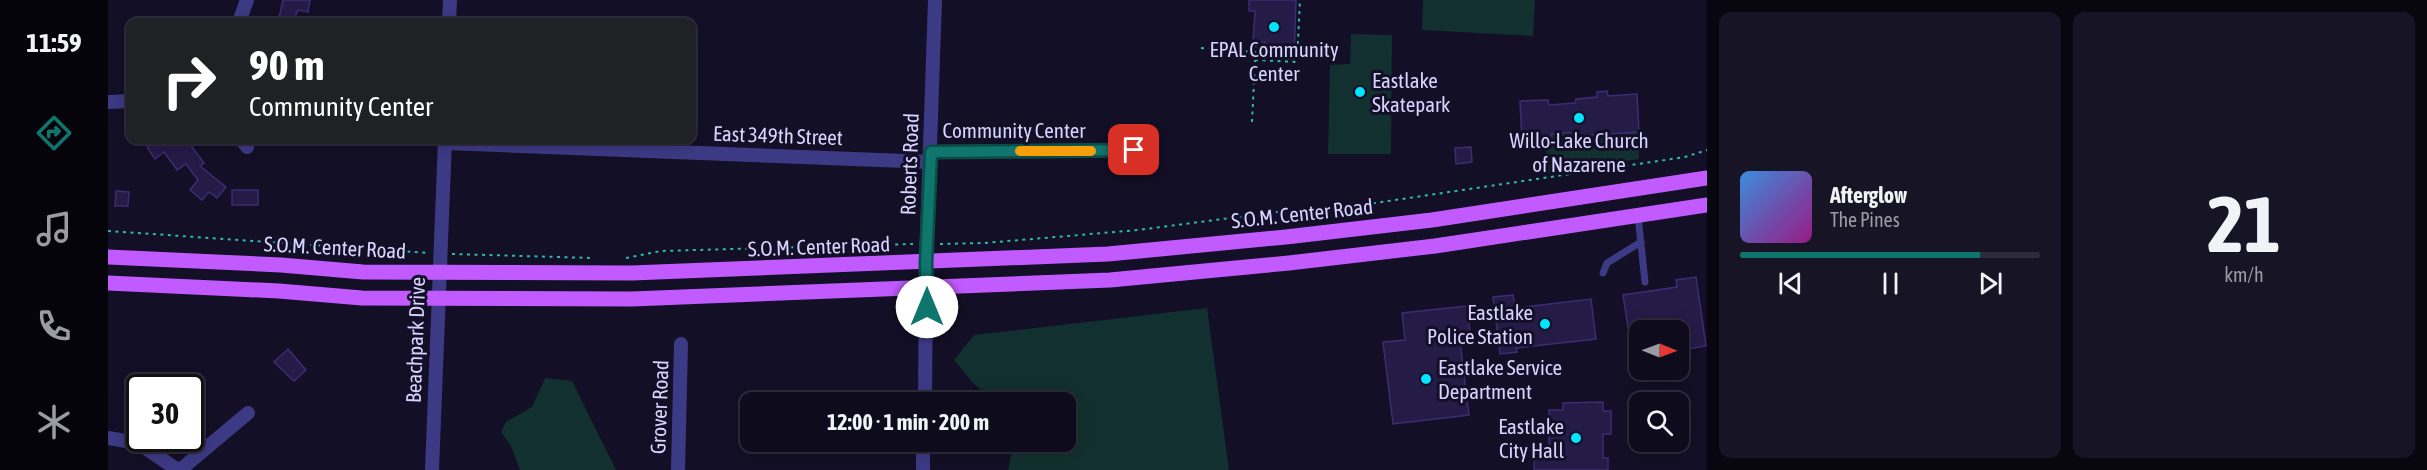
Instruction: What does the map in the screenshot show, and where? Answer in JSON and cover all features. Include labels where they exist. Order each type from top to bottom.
[{"type":"main road","name":"S.O.M. Center Road","points":[[108,257],[280,265],[363,272],[632,273],[926,263],[1108,254],[1286,237],[1432,220],[1707,178]]},
{"type":"main road","points":[[108,283],[279,291],[362,298],[632,299],[927,289],[1110,280],[1289,263],[1435,246],[1707,205]]},
{"type":"street","points":[[240,18],[247,0]]},
{"type":"street","points":[[449,18],[450,0]]},
{"type":"street","name":"Roberts Road","points":[[925,392],[926,263],[935,0]]},
{"type":"street","points":[[108,102],[126,101]]},
{"type":"street","name":"Beachpark Drive","points":[[432,470],[438,271],[445,144]]},
{"type":"street","name":"East 349th Street","points":[[536,144],[931,157]]},
{"type":"street","name":"Community Center","points":[[931,157],[1134,150]]},
{"type":"street","name":"Grover Road","points":[[678,470],[681,344]]},
{"type":"street","points":[[108,438],[138,443],[179,470],[248,413]]},
{"type":"street","points":[[923,452],[923,470]]},
{"type":"lane","points":[[1638,216],[1645,282]]},
{"type":"lane","points":[[1603,273],[1607,263],[1641,242]]},
{"type":"path","points":[[1255,60],[1297,63],[1300,0]]},
{"type":"path","points":[[1252,122],[1256,42]]},
{"type":"path","points":[[1201,48],[1256,52]]},
{"type":"path","points":[[944,243],[985,243],[1138,230],[1269,213],[1374,203],[1685,157],[1707,150]]},
{"type":"path","points":[[108,231],[428,253]]},
{"type":"path","points":[[623,259],[661,250],[914,244]]},
{"type":"path","points":[[458,254],[599,258]]},
{"type":"green space","points":[[1423,0],[1535,0],[1533,36],[1422,30]]},
{"type":"green space","name":"Eastlake Skatepark","points":[[1351,34],[1392,35],[1391,154],[1328,154],[1330,65],[1350,64]]},
{"type":"green space","points":[[1577,132],[1578,136],[1639,132],[1639,159],[1548,173],[1545,139],[1551,138],[1551,134]]},
{"type":"green space","points":[[1207,308],[1229,470],[1008,470],[1012,452],[1076,452],[1076,392],[984,392],[975,385],[954,360],[974,335]]},
{"type":"green space","points":[[545,378],[572,381],[616,470],[520,470],[511,446],[501,432],[506,422],[532,407]]},
{"type":"building","points":[[283,0],[310,0],[308,12],[298,10],[295,18],[279,18]]},
{"type":"building","name":"EPAL Community Center","points":[[1249,0],[1296,0],[1294,59],[1264,57],[1265,42],[1253,42],[1255,11],[1249,11]]},
{"type":"building","name":"Willo-Lake Church of Nazarene","points":[[1607,91],[1608,96],[1637,94],[1639,132],[1578,136],[1577,132],[1551,134],[1551,139],[1522,141],[1520,101],[1548,100],[1549,105],[1575,103],[1576,99],[1597,97],[1597,92]]},
{"type":"building","points":[[152,144],[190,144],[204,163],[200,166],[226,187],[217,198],[209,192],[202,200],[190,190],[198,180],[186,164],[177,170],[164,152],[155,159],[147,147]]},
{"type":"building","points":[[1471,147],[1472,162],[1456,164],[1455,148]]},
{"type":"building","points":[[232,190],[258,190],[258,205],[232,205]]},
{"type":"building","points":[[116,191],[129,192],[128,206],[115,206]]},
{"type":"building","points":[[1696,277],[1706,346],[1689,349],[1689,320],[1629,320],[1629,334],[1623,295],[1677,287],[1676,280]]},
{"type":"building","name":"Eastlake Police Station","points":[[1513,295],[1515,308],[1591,299],[1596,339],[1516,348],[1517,352],[1500,354],[1493,297]]},
{"type":"building","name":"Eastlake Service Department","points":[[1467,306],[1470,332],[1459,333],[1469,415],[1393,424],[1383,342],[1405,340],[1402,313]]},
{"type":"building","points":[[288,349],[306,370],[294,381],[274,362]]},
{"type":"building","name":"Eastlake City Hall","points":[[1603,402],[1603,411],[1611,411],[1611,434],[1603,434],[1603,458],[1608,458],[1608,470],[1534,470],[1534,456],[1549,455],[1549,410],[1563,410],[1563,403]]},
{"type":"slow traffic","points":[[1020,151],[1091,151]]},
{"type":"place","name":"EPAL Community Center","points":[[1274,27]]},
{"type":"place","name":"Eastlake Skatepark","points":[[1360,92]]},
{"type":"place","name":"Willo-Lake Church of Nazarene","points":[[1579,118]]},
{"type":"place","name":"Eastlake Police Station","points":[[1545,324]]},
{"type":"place","name":"Eastlake Service Department","points":[[1426,379]]},
{"type":"place","name":"Eastlake City Hall","points":[[1576,438]]},
{"type":"route","points":[[927,307],[926,263],[931,152],[1134,150]]}]
